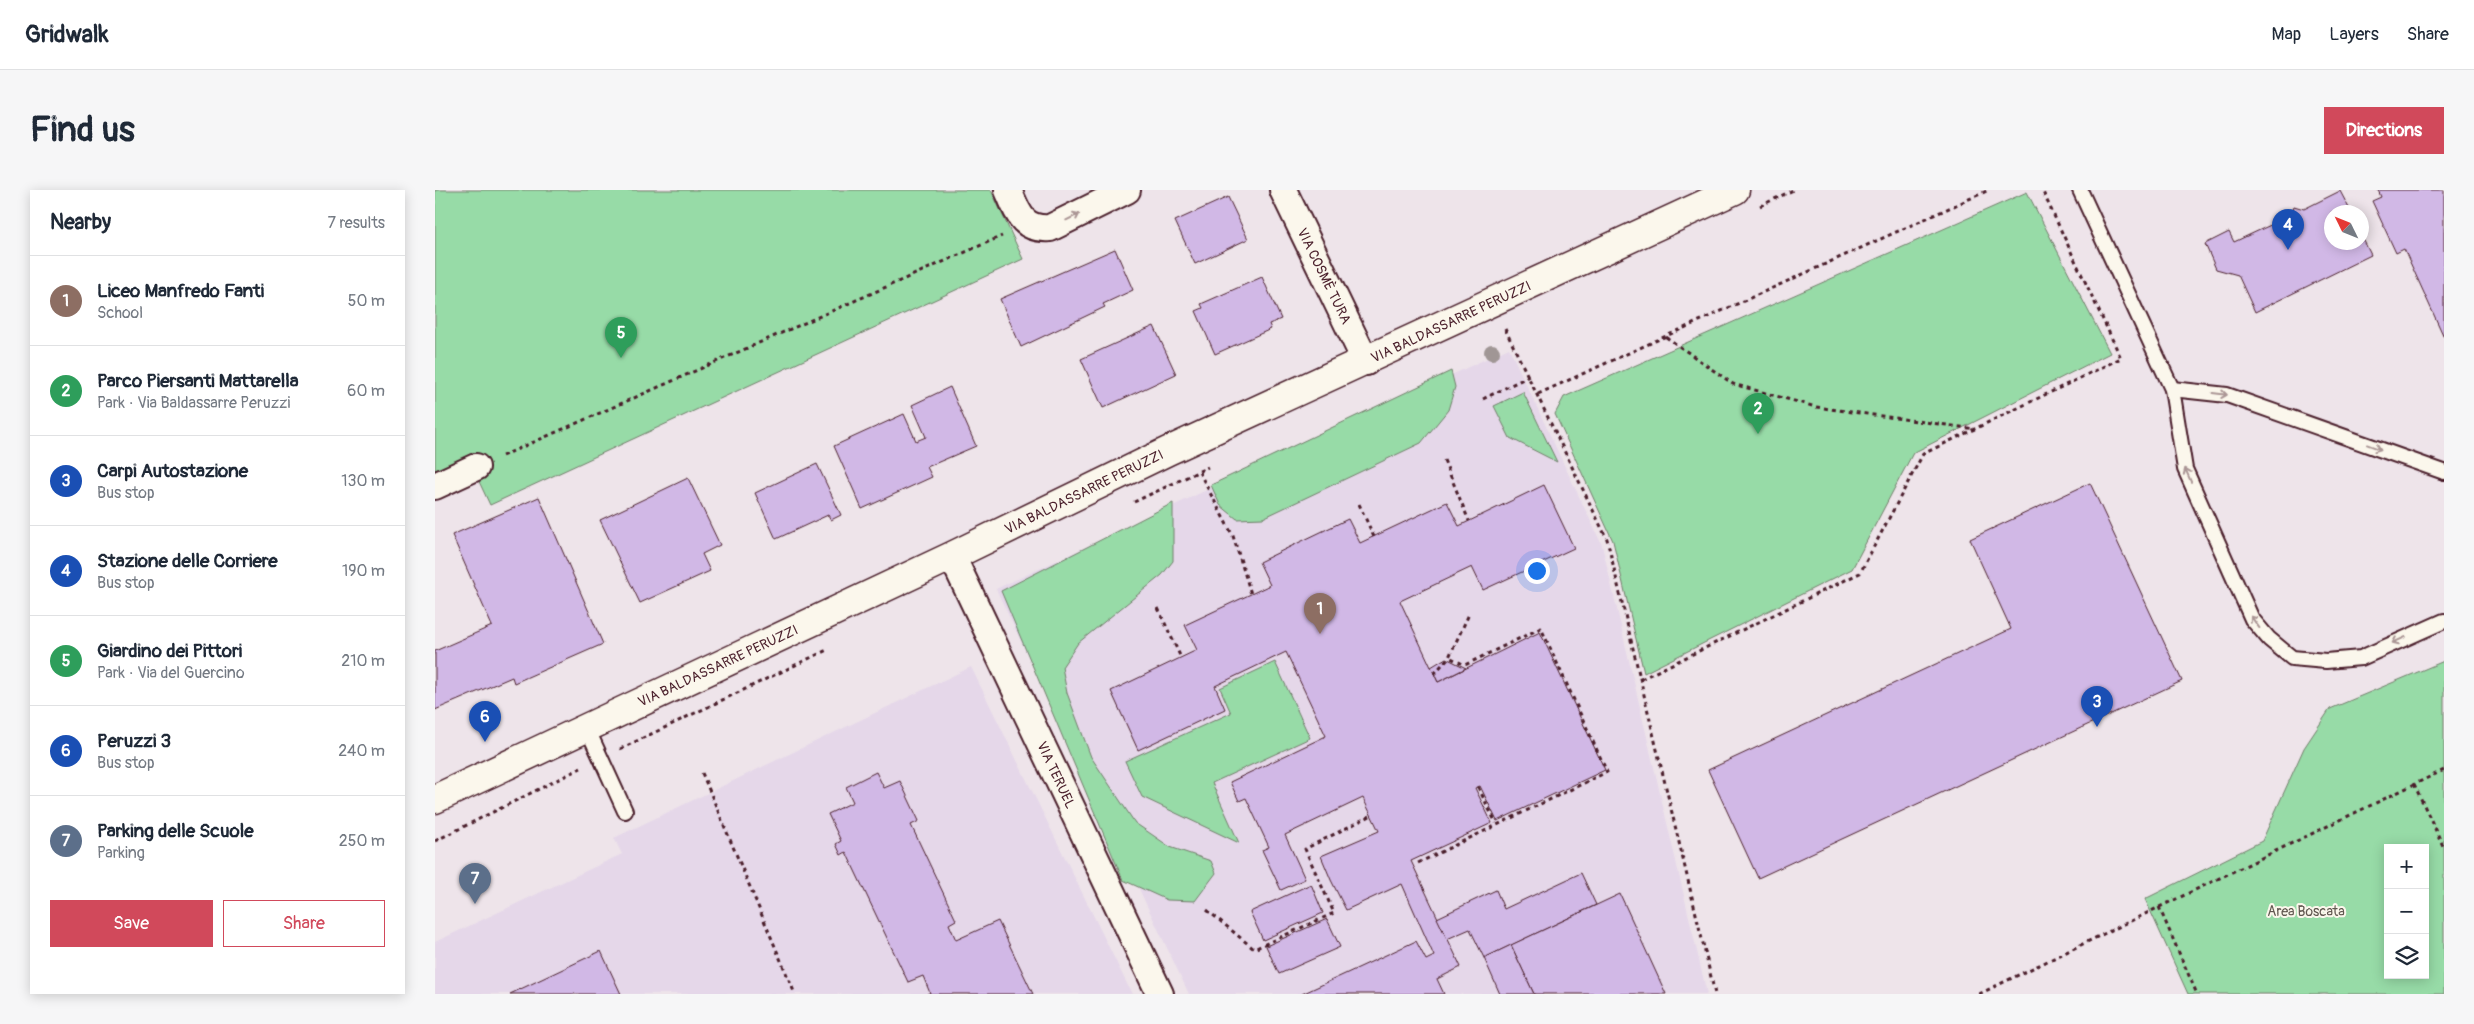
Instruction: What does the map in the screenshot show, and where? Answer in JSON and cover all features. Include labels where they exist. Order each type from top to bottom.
[{"type":"street","points":[[1007,190],[1027,225],[1037,229],[1050,228],[1127,190]]},
{"type":"street","name":"VIA COSMÈ TURA","points":[[1283,190],[1365,362]]},
{"type":"street","name":"VIA BALDASSARRE PERUZZI","points":[[435,799],[952,556],[1168,451],[1365,362],[1735,190]]},
{"type":"street","points":[[435,486],[476,467]]},
{"type":"street","name":"VIA TERUEL","points":[[952,556],[1160,994]]},
{"type":"lane","points":[[2080,190],[2172,389],[2185,468],[2252,619],[2269,639],[2292,658],[2326,661],[2361,658],[2444,621]]},
{"type":"lane","points":[[2172,389],[2227,395],[2444,472]]},
{"type":"lane","points":[[587,728],[625,811]]},
{"type":"path","points":[[1758,207],[1793,190]]},
{"type":"path","points":[[1538,394],[1989,190]]},
{"type":"path","points":[[1641,679],[1860,573],[1923,454],[2121,358],[2042,190]]},
{"type":"path","points":[[476,467],[1027,225]]},
{"type":"path","points":[[1503,326],[1538,394],[1607,539],[1715,994]]},
{"type":"path","points":[[1665,337],[1733,384],[1816,407],[1977,429]]},
{"type":"path","points":[[1483,399],[1529,376]]},
{"type":"path","points":[[1444,460],[1469,521]]},
{"type":"path","points":[[1130,504],[1217,463]]},
{"type":"path","points":[[1199,472],[1233,536],[1251,594]]},
{"type":"path","points":[[1359,504],[1374,537]]},
{"type":"path","points":[[1158,608],[1181,658]]},
{"type":"path","points":[[1434,674],[1449,657],[1469,614]]},
{"type":"path","points":[[1418,863],[1496,823],[1607,772],[1541,628],[1465,665],[1449,657]]},
{"type":"path","points":[[435,841],[601,758],[832,647]]},
{"type":"path","points":[[1979,994],[2444,770]]},
{"type":"path","points":[[702,773],[795,994]]},
{"type":"path","points":[[2414,784],[2444,848]]},
{"type":"path","points":[[1478,787],[1496,823]]},
{"type":"path","points":[[1207,910],[1254,949],[1334,913],[1305,849],[1371,815]]},
{"type":"path","points":[[2159,907],[2197,994]]},
{"type":"shaded area","points":[[1509,348],[1602,545],[1707,994],[1189,994],[996,589]]},
{"type":"shaded area","points":[[971,667],[1132,994],[435,994],[435,942],[622,854],[614,838]]},
{"type":"green space","points":[[435,190],[991,190],[1023,259],[490,505],[468,458],[435,473]]},
{"type":"green space","points":[[2027,192],[2110,353],[1913,453],[1852,569],[1644,673],[1613,541],[1555,414],[1564,397]]},
{"type":"green space","points":[[1451,371],[1455,387],[1448,410],[1421,443],[1263,518],[1237,519],[1220,505],[1211,485]]},
{"type":"green space","points":[[1523,392],[1557,462],[1510,438],[1494,406]]},
{"type":"green space","points":[[1173,503],[1173,561],[1162,575],[1078,643],[1062,667],[1067,693],[1091,757],[1135,823],[1170,847],[1211,861],[1216,873],[1195,901],[1167,900],[1123,880],[1001,591]]},
{"type":"green space","name":"Area Boscata","points":[[2444,661],[2444,994],[2188,994],[2145,899],[2262,841],[2304,748],[2330,709]]},
{"type":"green space","points":[[1275,662],[1310,738],[1212,783],[1239,843],[1142,797],[1125,761],[1231,713],[1220,688]]},
{"type":"building","points":[[2378,190],[2444,190],[2444,337],[2404,249],[2396,253],[2372,201],[2381,197]]},
{"type":"building","points":[[2340,191],[2347,205],[2324,205],[2324,250],[2368,250],[2371,255],[2255,312],[2238,275],[2216,269],[2205,244],[2229,232],[2234,242],[2290,216],[2294,206],[2304,209]]},
{"type":"building","points":[[1228,197],[1248,239],[1195,264],[1175,221]]},
{"type":"building","points":[[1115,249],[1133,290],[1103,304],[1105,307],[1021,347],[1000,299]]},
{"type":"building","points":[[1262,277],[1281,319],[1269,324],[1271,329],[1215,354],[1196,311],[1203,308],[1201,304]]},
{"type":"building","points":[[1154,326],[1176,374],[1103,408],[1081,359]]},
{"type":"building","points":[[950,387],[976,446],[927,467],[932,477],[862,509],[834,446],[904,414],[916,441],[926,437],[912,405]]},
{"type":"building","points":[[817,464],[841,515],[831,520],[828,515],[776,539],[755,493]]},
{"type":"building","points":[[688,478],[720,545],[702,554],[710,571],[640,603],[600,520]]},
{"type":"building","points":[[2090,483],[2182,681],[1758,878],[1708,770],[2011,629],[1970,539]]},
{"type":"building","points":[[1544,485],[1574,548],[1483,590],[1472,567],[1400,601],[1438,682],[1540,632],[1605,770],[1497,821],[1480,786],[1475,788],[1492,823],[1411,861],[1461,967],[1437,979],[1444,994],[1302,994],[1416,941],[1426,960],[1434,956],[1402,884],[1346,910],[1331,880],[1321,856],[1379,831],[1363,798],[1285,835],[1305,879],[1281,890],[1262,850],[1269,847],[1246,798],[1239,801],[1230,782],[1326,736],[1286,652],[1215,686],[1225,709],[1138,750],[1111,691],[1197,650],[1185,625],[1270,585],[1259,562],[1348,519],[1360,543],[1447,502],[1459,526]]},
{"type":"building","points":[[539,497],[603,644],[514,683],[512,677],[435,710],[435,651],[492,626],[452,535]]},
{"type":"building","points":[[1446,658],[1466,668],[1438,682],[1431,667]]},
{"type":"building","points":[[876,772],[884,788],[900,781],[919,821],[911,825],[956,920],[949,924],[956,940],[998,921],[1033,994],[927,994],[930,993],[923,976],[908,982],[846,852],[841,855],[836,844],[841,841],[828,814],[853,802],[846,787]]},
{"type":"building","points":[[1581,873],[1596,905],[1484,958],[1470,929],[1447,939],[1437,918],[1496,890],[1504,909]]},
{"type":"building","points":[[1311,884],[1323,913],[1263,940],[1250,912]]},
{"type":"building","points":[[1620,894],[1666,994],[1534,994],[1511,945]]},
{"type":"building","points":[[1327,919],[1340,947],[1279,974],[1266,946]]},
{"type":"building","points":[[1511,945],[1534,994],[1500,994],[1484,958]]},
{"type":"building","points":[[601,951],[621,994],[510,994]]},
{"type":"place","name":"Stazione delle Corriere","points":[[2288,250]]},
{"type":"place","name":"Giardino dei Pittori","points":[[621,358]]},
{"type":"place","name":"Parco Piersanti Mattarella","points":[[1758,434]]},
{"type":"place","name":"Liceo Manfredo Fanti","points":[[1320,634]]},
{"type":"place","name":"Carpi Autostazione","points":[[2097,727]]},
{"type":"place","name":"Peruzzi 3","points":[[485,742]]},
{"type":"place","name":"Parking delle Scuole","points":[[475,904]]}]
